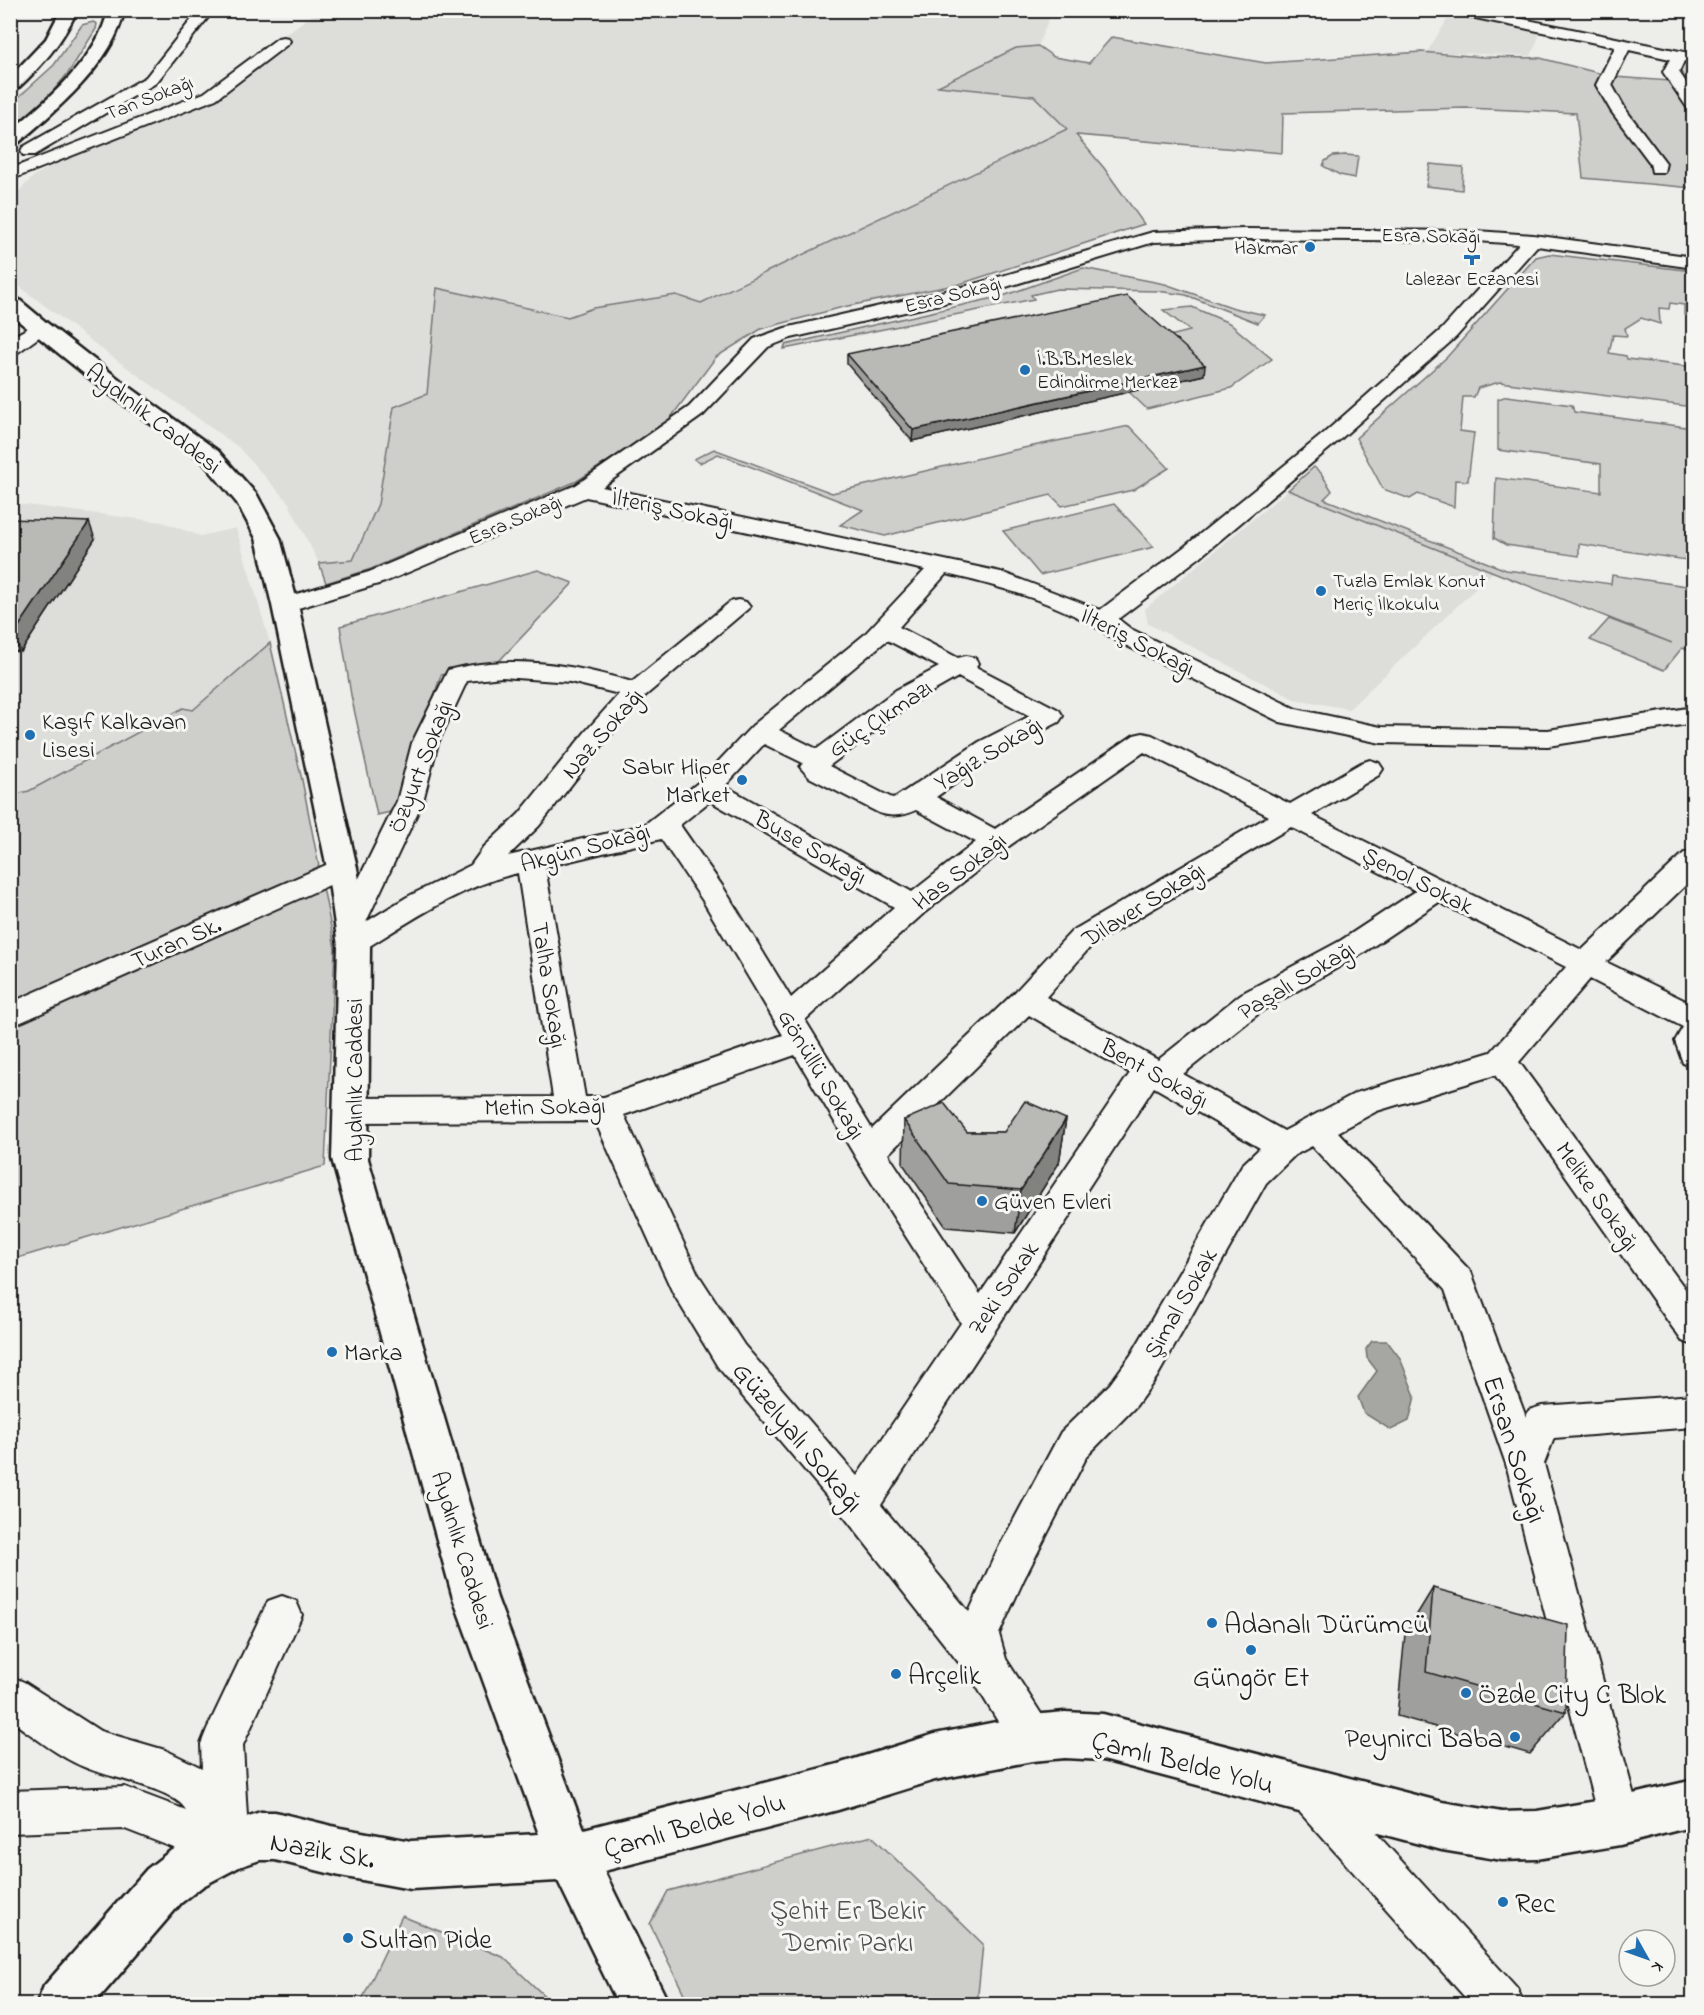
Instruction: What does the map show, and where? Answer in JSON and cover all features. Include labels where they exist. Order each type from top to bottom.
[{"type":"street","points":[[13,169],[144,85],[157,74],[207,10]]},
{"type":"street","points":[[1456,10],[1686,57]]},
{"type":"street","points":[[10,86],[77,17],[115,16],[93,57],[57,99],[10,141]]},
{"type":"street","name":"Tan Sokağı","points":[[13,169],[210,96],[283,41]]},
{"type":"street","points":[[1624,45],[1604,85],[1619,111],[1658,162],[1658,168]]},
{"type":"street","points":[[10,155],[75,92],[89,72],[93,57]]},
{"type":"street","points":[[1686,57],[1671,72],[1694,106]]},
{"type":"street","name":"Esra Sokağı","points":[[285,605],[377,577],[584,490],[696,411],[761,343],[785,334],[976,290],[1153,237],[1244,234],[1477,236],[1533,240],[1694,263]]},
{"type":"street","points":[[1103,619],[1201,545],[1330,438],[1452,330],[1533,240]]},
{"type":"street","name":"Aydınlık Caddesi","points":[[10,302],[39,328],[210,456],[248,500],[268,538],[285,605],[342,868],[352,934],[350,1159],[475,1598],[571,1856],[644,2004]]},
{"type":"street","points":[[12,344],[39,328]]},
{"type":"street","name":"İlteriş Sokağı","points":[[584,490],[1001,579],[1103,619],[1122,634],[1289,716],[1381,735],[1548,738],[1694,715]]},
{"type":"street","name":"Akgün Sokağı","points":[[352,934],[481,872],[653,832],[708,788],[761,732],[878,634],[941,566]]},
{"type":"street","name":"Naz Sokağı","points":[[481,872],[494,854],[529,820],[595,736],[636,691],[738,607]]},
{"type":"street","points":[[878,634],[962,665]]},
{"type":"street","name":"Güç Çıkmazı","points":[[761,732],[819,760],[905,696],[962,665]]},
{"type":"street","name":"Yağız Sokağı","points":[[962,665],[1050,716],[988,748],[916,798],[996,841]]},
{"type":"street","name":"Özyurt Sokağı","points":[[352,934],[410,801],[425,743],[457,675],[486,668],[534,670],[597,679],[636,691]]},
{"type":"street","name":"Şenol Sokak","points":[[1143,741],[1694,1019]]},
{"type":"street","name":"Has Sokağı","points":[[794,1029],[914,906],[996,841],[1143,741]]},
{"type":"street","points":[[819,760],[813,766],[818,771],[888,807],[902,806],[916,798]]},
{"type":"street","name":"Dilaver Sokağı","points":[[869,1152],[1026,1000],[1083,938],[1370,769]]},
{"type":"street","name":"Buse Sokağı","points":[[708,788],[914,906]]},
{"type":"street","name":"Gönüllü Sokağı","points":[[665,824],[713,894],[869,1152],[980,1323]]},
{"type":"street","points":[[1503,1061],[1585,965],[1694,860]]},
{"type":"street","name":"Talha Sokağı","points":[[530,862],[588,1108]]},
{"type":"street","name":"Turan Sk.","points":[[10,1016],[342,868]]},
{"type":"street","name":"Paşalı Sokağı","points":[[1154,1073],[1252,1002],[1350,948],[1437,890]]},
{"type":"street","name":"Bent Sokağı","points":[[1026,1000],[1284,1146]]},
{"type":"street","name":"Metin Sokağı","points":[[351,1110],[588,1108],[794,1029]]},
{"type":"street","points":[[1694,1034],[1690,1041],[1694,1055]]},
{"type":"street","name":"Şimal Sokak","points":[[988,1668],[979,1634],[1010,1566],[1074,1444],[1123,1395],[1144,1366],[1254,1174],[1284,1146],[1367,1102],[1503,1061]]},
{"type":"street","name":"Melike Sokağı","points":[[1503,1061],[1694,1330]]},
{"type":"street","name":"Zeki Sokak","points":[[859,1506],[980,1323],[1154,1073]]},
{"type":"street","name":"Güzelyalı Sokağı","points":[[588,1108],[685,1283],[731,1356],[859,1506],[988,1668],[1032,1738]]},
{"type":"street","name":"Ersan Sokağı","points":[[1315,1128],[1459,1282],[1525,1464],[1620,1821]]},
{"type":"street","points":[[1525,1464],[1542,1422],[1694,1412]]},
{"type":"street","points":[[228,1847],[222,1744],[282,1615]]},
{"type":"street","points":[[10,1696],[90,1749],[165,1771],[198,1789],[228,1847]]},
{"type":"street","name":"Çamlı Belde Yolu","points":[[571,1856],[838,1786],[935,1757],[1032,1738],[1065,1735],[1103,1737],[1145,1746],[1311,1793],[1442,1826],[1502,1836],[1537,1835],[1620,1821],[1694,1803]]},
{"type":"street","points":[[1311,1793],[1501,2004]]},
{"type":"street","points":[[10,1812],[125,1808],[228,1847]]},
{"type":"street","name":"Nazik Sk.","points":[[62,2004],[164,1886],[186,1869],[228,1847],[260,1836],[275,1836],[340,1852],[411,1865],[571,1856]]},
{"type":"shaded area","points":[[318,11],[1052,11],[1038,46],[1016,48],[940,87],[1034,96],[1067,129],[701,303],[676,295],[593,308],[568,317],[437,288],[427,395],[394,407],[378,504],[353,560],[319,563],[288,502],[238,447],[111,356],[11,280],[10,200],[35,175],[142,119],[205,91]]},
{"type":"shaded area","points":[[1452,12],[1542,29],[1531,56],[1427,52]]},
{"type":"shaded area","name":"Tuzla Emlak Konut Meriç İlkokulu","points":[[1288,490],[1493,572],[1349,709],[1294,699],[1148,624],[1145,609]]},
{"type":"shaded area","points":[[10,503],[162,522],[200,536],[236,528],[270,643],[193,710],[29,791],[11,795]]},
{"type":"shaded area","points":[[1372,1341],[1387,1341],[1400,1358],[1415,1396],[1409,1421],[1391,1430],[1364,1413],[1358,1397],[1377,1371],[1367,1358],[1366,1349]]},
{"type":"green space","points":[[93,22],[97,24],[96,29],[69,72],[39,108],[11,130],[11,104],[54,65],[82,25]]},
{"type":"green space","points":[[1112,37],[1266,63],[1421,52],[1483,57],[1540,58],[1614,77],[1670,81],[1665,71],[1670,57],[1693,61],[1693,188],[1583,178],[1576,113],[1466,108],[1283,113],[1282,153],[1076,135],[1104,168],[1144,224],[960,284],[843,307],[761,329],[716,357],[666,424],[577,481],[371,569],[326,583],[319,563],[353,560],[378,504],[394,407],[427,394],[437,288],[568,317],[593,308],[676,295],[701,303],[1067,129],[1034,96],[938,86],[1016,48],[1038,46],[1054,57],[1089,63]]},
{"type":"green space","points":[[1333,156],[1358,156],[1355,178],[1340,175],[1323,166],[1325,161]]},
{"type":"green space","points":[[1430,164],[1463,167],[1462,190],[1426,186]]},
{"type":"green space","points":[[1549,254],[1693,271],[1693,316],[1684,315],[1684,305],[1670,303],[1669,309],[1659,308],[1660,324],[1641,318],[1625,328],[1627,336],[1613,335],[1609,353],[1626,356],[1627,359],[1693,367],[1693,407],[1500,382],[1478,388],[1474,397],[1463,397],[1460,431],[1474,433],[1468,481],[1455,480],[1454,507],[1418,494],[1410,499],[1383,489],[1356,438],[1447,357],[1536,257]]},
{"type":"green space","points":[[1083,268],[1165,284],[1234,308],[1265,315],[1258,323],[1186,295],[1157,291],[1057,289],[1031,295],[1034,299],[784,349],[785,345],[1003,296]]},
{"type":"green space","points":[[1192,307],[1229,323],[1272,359],[1231,388],[1147,409],[1129,392],[1203,375],[1162,338],[1190,331],[1163,310]]},
{"type":"green space","points":[[1507,396],[1572,405],[1574,412],[1693,428],[1693,561],[1579,544],[1579,556],[1506,545],[1494,538],[1496,478],[1601,492],[1601,464],[1498,450],[1498,399]]},
{"type":"green space","points":[[1129,426],[1169,468],[1133,490],[1062,506],[1051,495],[885,536],[840,525],[863,510],[718,454],[700,463],[694,459],[714,449],[832,493],[1014,450]]},
{"type":"green space","points":[[1314,467],[1321,473],[1332,491],[1324,499],[1506,570],[1611,584],[1612,575],[1693,587],[1693,652],[1682,648],[1664,670],[1590,640],[1609,619],[1672,643],[1288,490]]},
{"type":"green space","points":[[1114,504],[1154,547],[1040,575],[1003,531]]},
{"type":"green space","points":[[538,570],[573,583],[499,661],[441,675],[395,811],[377,815],[351,695],[340,626]]},
{"type":"green space","points":[[270,643],[302,780],[335,948],[325,1166],[11,1260],[10,795],[29,791],[183,708],[193,710]]},
{"type":"green space","name":"Şehit Er Bekir Demir Parkı","points":[[872,1836],[983,1944],[977,2004],[689,2004],[650,1924],[668,1891]]},
{"type":"green space","points":[[402,1916],[503,1957],[553,2004],[360,2004]]},
{"type":"building","name":"İ.B.B.Meslek Edindirme Merkez","points":[[1127,296],[1205,365],[913,430],[847,354]]},
{"type":"building","points":[[10,519],[89,522],[13,635],[10,635]]},
{"type":"building","points":[[1025,1101],[1066,1119],[1021,1190],[949,1184],[904,1120],[944,1103],[967,1132],[1004,1132]]},
{"type":"building","points":[[1433,1588],[1568,1625],[1566,1712],[1426,1672]]},
{"type":"place","name":"Hakmar","points":[[1310,247]]},
{"type":"place","name":"Lalezar Eczanesi","points":[[1472,257]]},
{"type":"place","name":"İ.B.B.Meslek Edindirme Merkez","points":[[1025,370]]},
{"type":"place","name":"Tuzla Emlak Konut Meriç İlkokulu","points":[[1321,591]]},
{"type":"place","name":"Kaşıf Kalkavan Lisesi","points":[[30,735]]},
{"type":"place","name":"Sabır Hiper Market","points":[[742,780]]},
{"type":"place","name":"Güven Evleri","points":[[982,1201]]},
{"type":"place","name":"Marka","points":[[332,1352]]},
{"type":"place","name":"Adanalı Dürümcü","points":[[1212,1623]]},
{"type":"place","name":"Güngör Et","points":[[1251,1650]]},
{"type":"place","name":"Arçelik","points":[[896,1674]]},
{"type":"place","name":"Özde City C Blok","points":[[1466,1693]]},
{"type":"place","name":"Peynirci Baba","points":[[1515,1737]]},
{"type":"place","name":"Rec","points":[[1503,1902]]},
{"type":"place","name":"Sultan Pide","points":[[348,1938]]}]
